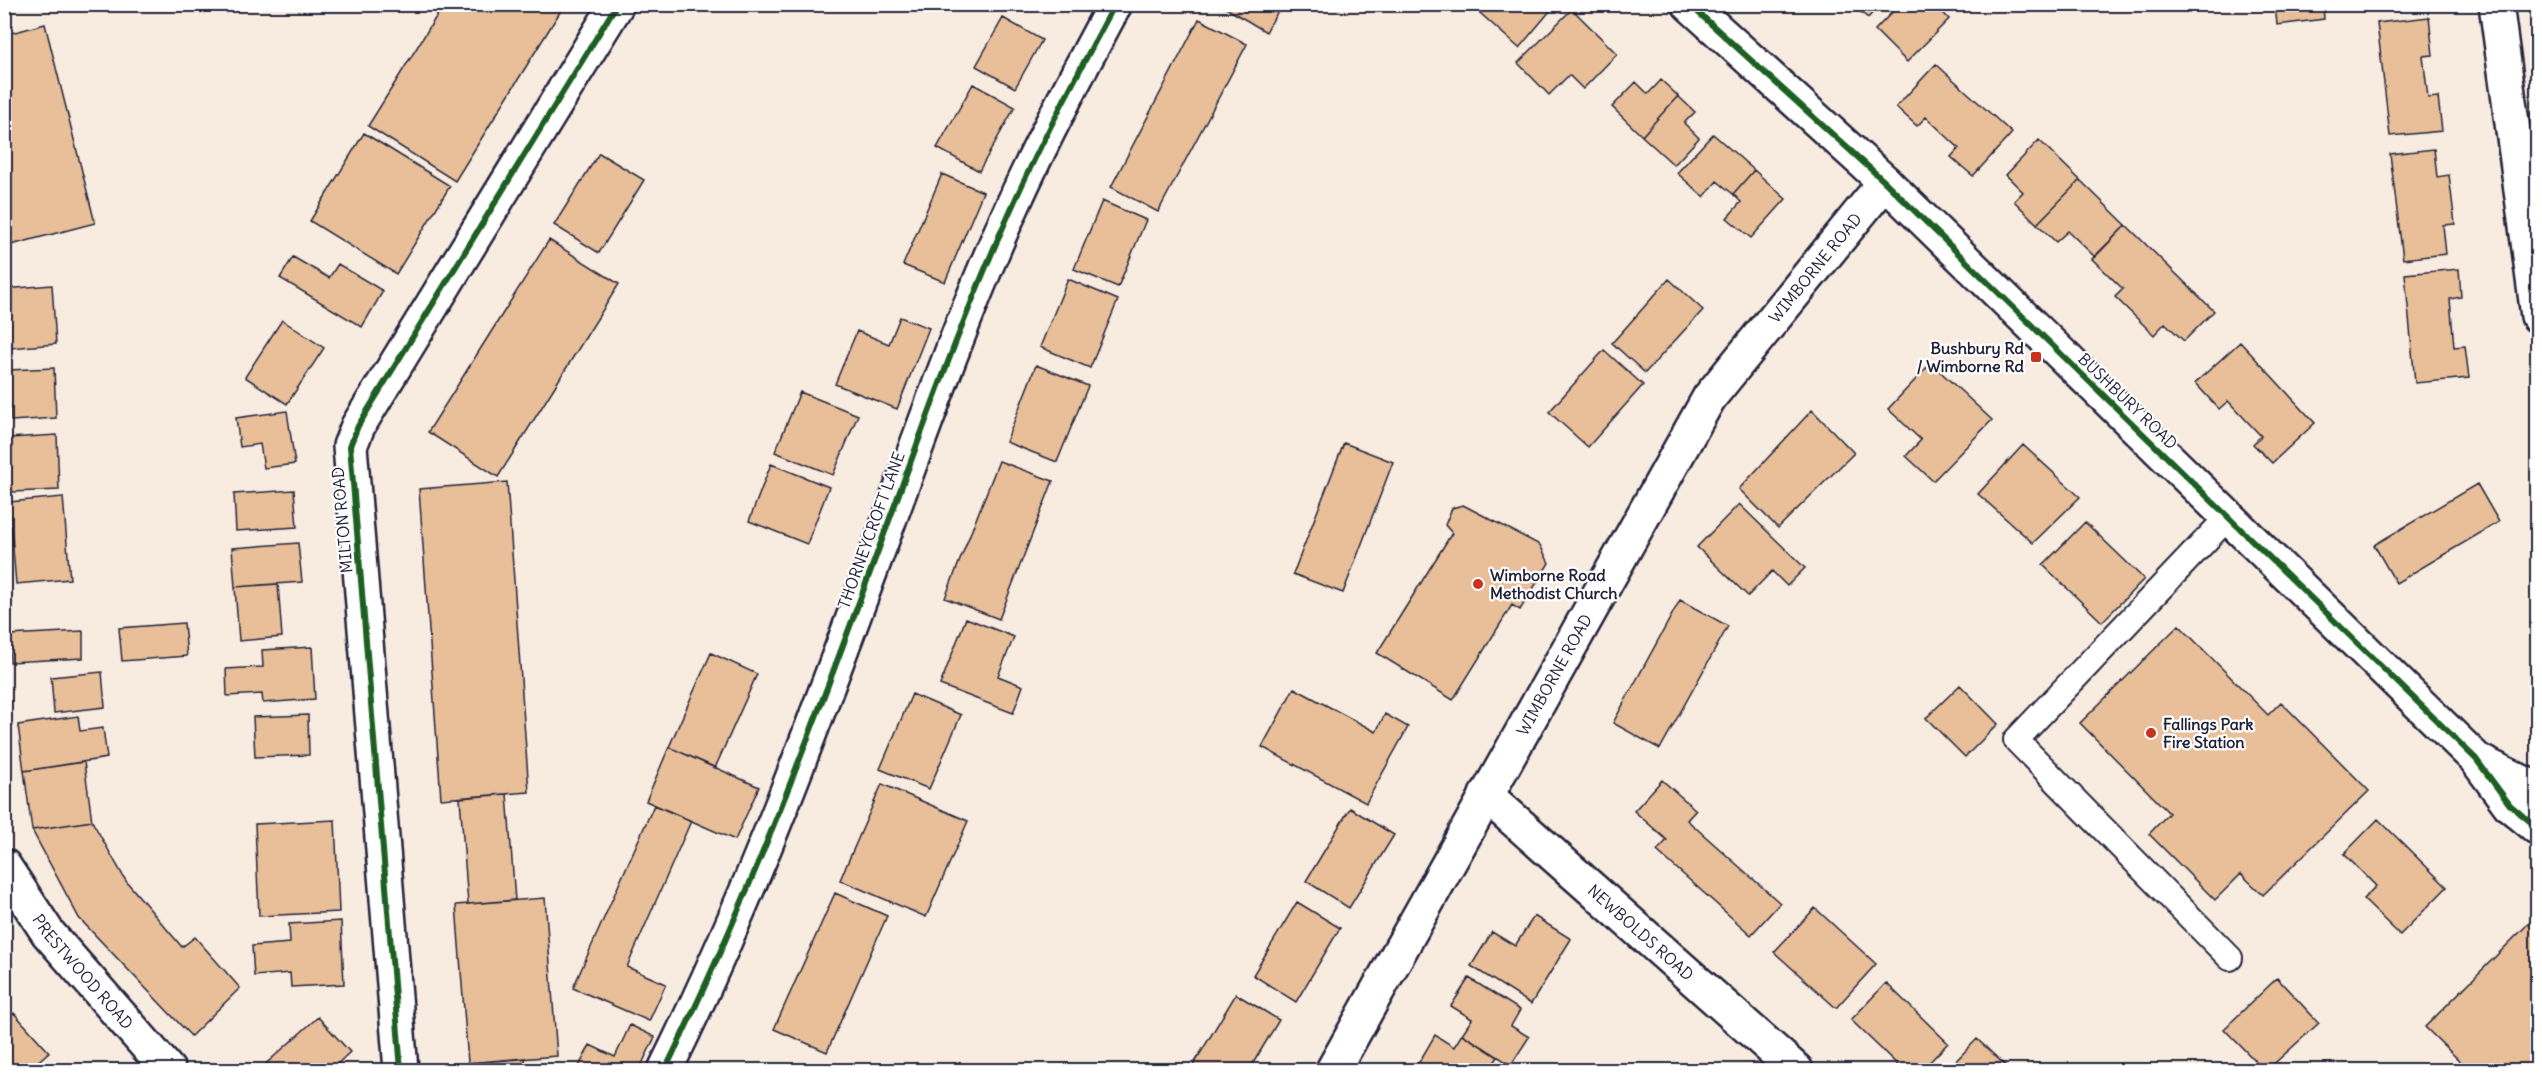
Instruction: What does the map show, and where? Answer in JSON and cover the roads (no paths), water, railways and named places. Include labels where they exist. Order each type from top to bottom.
[{"type":"main road","name":"MILTON ROAD","points":[[401,1071],[350,446],[358,426],[617,4]]},
{"type":"main road","name":"THORNEYCROFT LANE","points":[[665,1071],[748,885],[829,683],[946,367],[1011,208],[1072,82],[1115,4]]},
{"type":"main road","name":"BUSHBURY ROAD","points":[[1689,4],[1886,182],[2476,759],[2510,805],[2538,828]]},
{"type":"main road","points":[[2496,4],[2538,316]]},
{"type":"main road","name":"WIMBORNE ROAD","points":[[1333,1071],[1709,398],[1886,182]]},
{"type":"main road","name":"BUSHBURY ROAD","points":[[2476,759],[2538,790]]},
{"type":"main road","points":[[2476,759],[2534,765],[2538,763]]},
{"type":"main road","name":"NEWBOLDS ROAD","points":[[1486,795],[1796,1071]]},
{"type":"main road","name":"PRESTWOOD ROAD","points":[[7,877],[56,942],[168,1071]]},
{"type":"lane","points":[[2227,518],[2016,740],[2230,958]]},
{"type":"place","name":"Bushbury Rd / Wimborne Rd","points":[[2036,357]]},
{"type":"place","name":"Wimborne Road Methodist Church","points":[[1478,584]]},
{"type":"place","name":"Fallings Park Fire Station","points":[[2151,733]]}]
